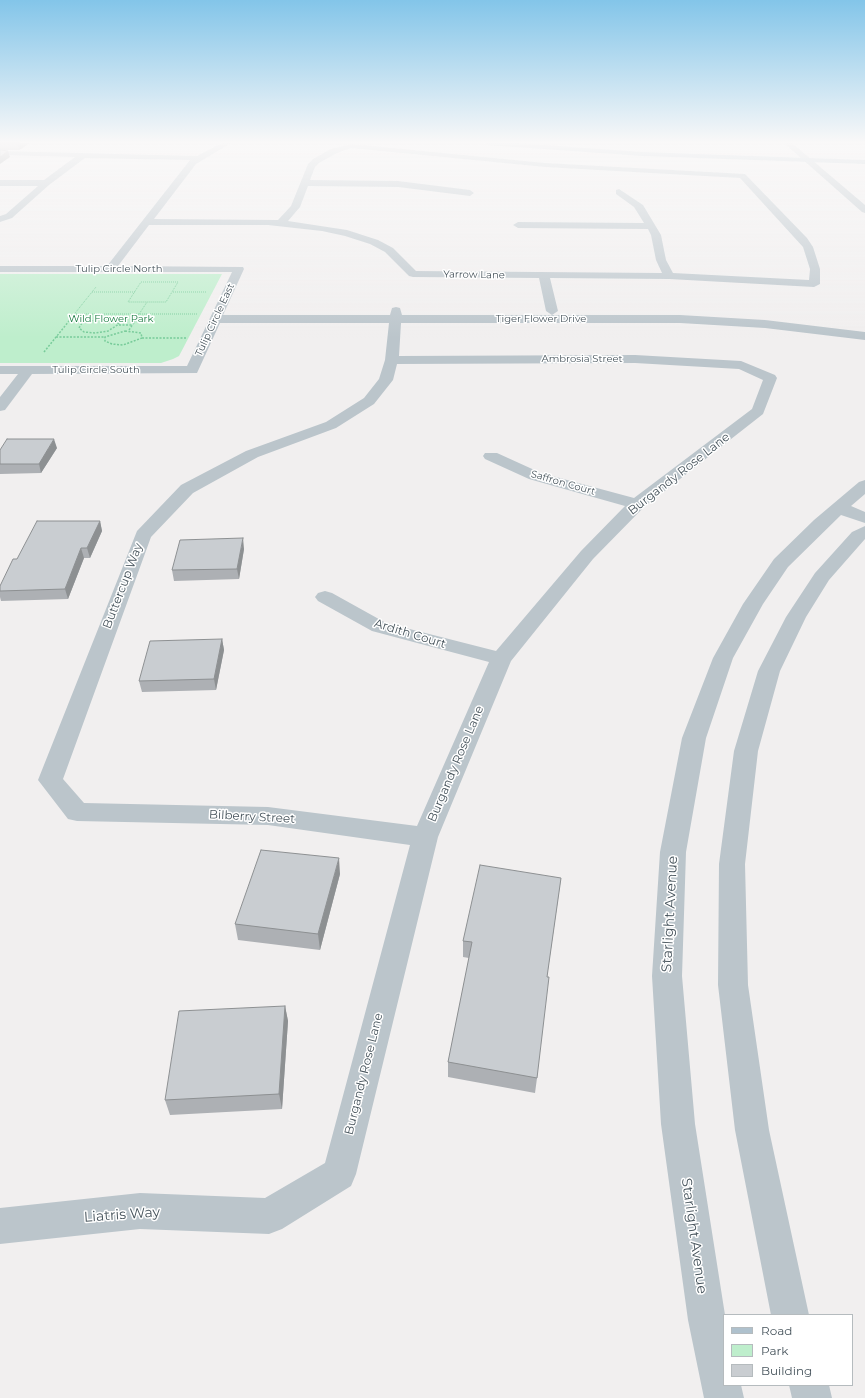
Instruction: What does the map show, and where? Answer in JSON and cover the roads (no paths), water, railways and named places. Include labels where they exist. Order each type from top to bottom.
[{"type":"street","points":[[0,219],[9,216],[18,208]]},
{"type":"street","points":[[110,269],[159,208]]},
{"type":"street","points":[[281,223],[294,208]]},
{"type":"street","points":[[640,208],[656,235],[661,260],[669,276]]},
{"type":"street","name":"Yarrow Lane","points":[[148,222],[281,223],[322,228],[347,233],[374,242],[389,250],[413,274],[669,276],[814,284],[815,269],[808,247],[773,208]]},
{"type":"street","points":[[518,225],[651,226]]},
{"type":"street","name":"Tulip Circle North","points":[[0,269],[239,269]]},
{"type":"street","name":"Tulip Circle East","points":[[192,370],[239,269]]},
{"type":"street","points":[[544,276],[552,311]]},
{"type":"street","name":"Tiger Flower Drive","points":[[396,315],[552,311],[712,312],[767,316],[865,329]]},
{"type":"street","name":"Tiger Flower Drive","points":[[218,314],[710,320],[764,324],[865,336]]},
{"type":"street","name":"Buttercup Way","points":[[77,812],[50,780],[143,534],[187,489],[252,454],[330,425],[369,401],[386,380],[392,360],[396,315]]},
{"type":"street","name":"Ambrosia Street","points":[[392,360],[635,359],[741,365],[770,378]]},
{"type":"street","name":"Tulip Circle South","points":[[0,370],[192,370]]},
{"type":"street","points":[[0,407],[28,370]]},
{"type":"street","name":"Burgandy Rose Lane","points":[[269,1216],[339,1174],[425,837],[501,659],[587,555],[637,504],[758,411],[770,378]]},
{"type":"street","name":"Saffron Court","points":[[491,456],[535,476],[637,504]]},
{"type":"street","name":"Starlight Avenue","points":[[724,1398],[707,1320],[678,1124],[667,976],[673,852],[694,738],[723,658],[752,604],[781,563],[820,524],[865,485]]},
{"type":"street","points":[[840,508],[865,518]]},
{"type":"street","points":[[790,1314],[752,1130],[733,985],[732,864],[746,751],[769,671],[796,617],[822,577],[858,536],[865,531]]},
{"type":"street","name":"Ardith Court","points":[[325,597],[379,627],[501,659]]},
{"type":"street","name":"Bilberry Street","points":[[77,812],[268,816],[425,837]]},
{"type":"street","name":"Liatris Way","points":[[0,1226],[140,1211],[269,1216]]},
{"type":"street","points":[[809,1386],[812,1398]]},
{"type":"park label","name":"Wild Flower Park","points":[[111,319]]}]
